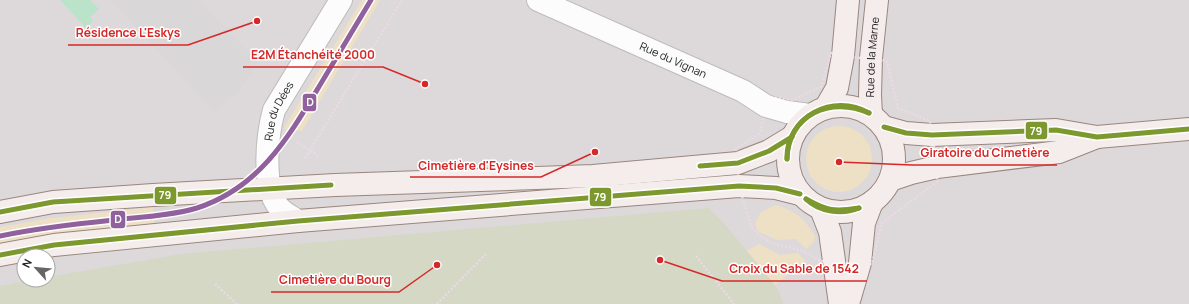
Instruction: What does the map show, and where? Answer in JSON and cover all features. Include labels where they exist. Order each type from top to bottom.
[{"type":"street","name":"Rue du Dées","points":[[269,188],[268,140],[274,110],[341,0]]},
{"type":"street","name":"Rue du Vignan","points":[[538,0],[743,91],[766,106],[787,112],[818,111]]},
{"type":"street","points":[[848,0],[843,56],[837,88],[818,111],[799,124],[787,152],[788,167],[792,181],[800,194],[810,203],[822,209],[839,212],[856,210],[872,202],[882,192],[890,180],[894,162],[892,144],[878,121]]},
{"type":"street","name":"Rue de la Marne","points":[[876,0],[871,58],[878,121]]},
{"type":"street","points":[[818,111],[842,105],[857,108],[878,121],[906,133],[932,135],[1056,130],[1097,138]]},
{"type":"street","points":[[890,180],[911,173],[937,168],[1059,152],[1097,138],[1189,130]]},
{"type":"street","points":[[0,212],[53,202],[153,195],[269,188],[594,176],[738,163],[769,151],[792,138]]},
{"type":"street","points":[[0,255],[54,245],[298,221],[739,186],[776,188],[800,194]]},
{"type":"street","points":[[269,188],[278,207],[298,221]]},
{"type":"street","points":[[848,304],[860,263],[864,223],[872,202]]},
{"type":"street","points":[[822,209],[830,232],[840,304]]},
{"type":"path","points":[[295,187],[294,176],[402,0]]},
{"type":"path","points":[[831,53],[843,56],[887,61],[898,108],[930,121],[937,168],[938,182],[882,223],[872,264],[821,261],[803,251],[774,244],[761,238],[751,226],[739,186],[736,149],[760,133],[766,106],[772,97],[792,100],[821,87],[831,53]]},
{"type":"path","points":[[437,304],[487,253]]},
{"type":"path","points":[[696,256],[734,304]]},
{"type":"path","points":[[215,284],[237,304]]},
{"type":"shaded area","points":[[0,0],[1189,0],[1189,304],[0,304]]},
{"type":"shaded area","points":[[60,0],[90,0],[99,9],[90,17],[93,21],[86,28]]},
{"type":"shaded area","points":[[111,0],[199,0],[259,63],[238,92],[214,112]]},
{"type":"shaded area","points":[[362,0],[380,0],[302,131],[283,129]]},
{"type":"shaded area","points":[[839,126],[852,129],[862,136],[869,146],[872,159],[869,172],[862,182],[852,189],[839,192],[826,189],[816,182],[809,172],[806,159],[809,146],[816,136],[826,129]]},
{"type":"shaded area","points":[[776,205],[799,216],[811,230],[815,236],[814,242],[806,249],[796,239],[777,240],[757,231],[755,223],[761,212]]},
{"type":"shaded area","points":[[153,207],[155,225],[0,245],[0,227],[52,218]]},
{"type":"shaded area","points":[[709,208],[728,228],[775,285],[783,304],[0,304],[0,286],[16,283],[16,288],[56,288],[56,276],[181,254]]},
{"type":"shaded area","points":[[759,244],[780,255],[798,253],[805,261],[775,285],[747,251]]},
{"type":"transit line","name":"D","points":[[0,236],[57,226],[176,213],[197,208],[219,199],[238,188],[270,159],[296,124],[371,0]]},
{"type":"transit line","name":"79","points":[[787,159],[789,144],[794,131],[803,120],[814,112],[827,107],[841,105],[855,107],[869,113]]},
{"type":"transit line","name":"79","points":[[787,159],[789,143],[795,130],[803,120],[814,113],[827,108],[840,107],[855,108],[869,113]]},
{"type":"transit line","name":"79","points":[[884,127],[906,133],[932,135],[1056,130],[1097,137],[1189,129]]},
{"type":"transit line","name":"79","points":[[700,166],[738,163],[769,151],[792,137]]},
{"type":"transit line","name":"79","points":[[0,212],[53,202],[331,185]]},
{"type":"transit line","name":"79","points":[[0,255],[54,245],[298,221],[739,186],[776,188],[800,194]]},
{"type":"transit line","name":"79","points":[[806,199],[831,210],[859,208]]},
{"type":"transit line","name":"79","points":[[806,199],[817,207],[831,211],[838,212],[859,208]]},
{"type":"place","name":"Résidence L'Eskys","points":[[257,21]]},
{"type":"place","name":"E2M Étanchéité 2000","points":[[425,84]]},
{"type":"place","name":"Cimetière d'Eysines","points":[[595,152]]},
{"type":"place","name":"Giratoire du Cimetière","points":[[839,162]]},
{"type":"place","name":"Croix du Sable de 1542","points":[[660,260]]},
{"type":"place","name":"Cimetière du Bourg","points":[[437,265]]}]
